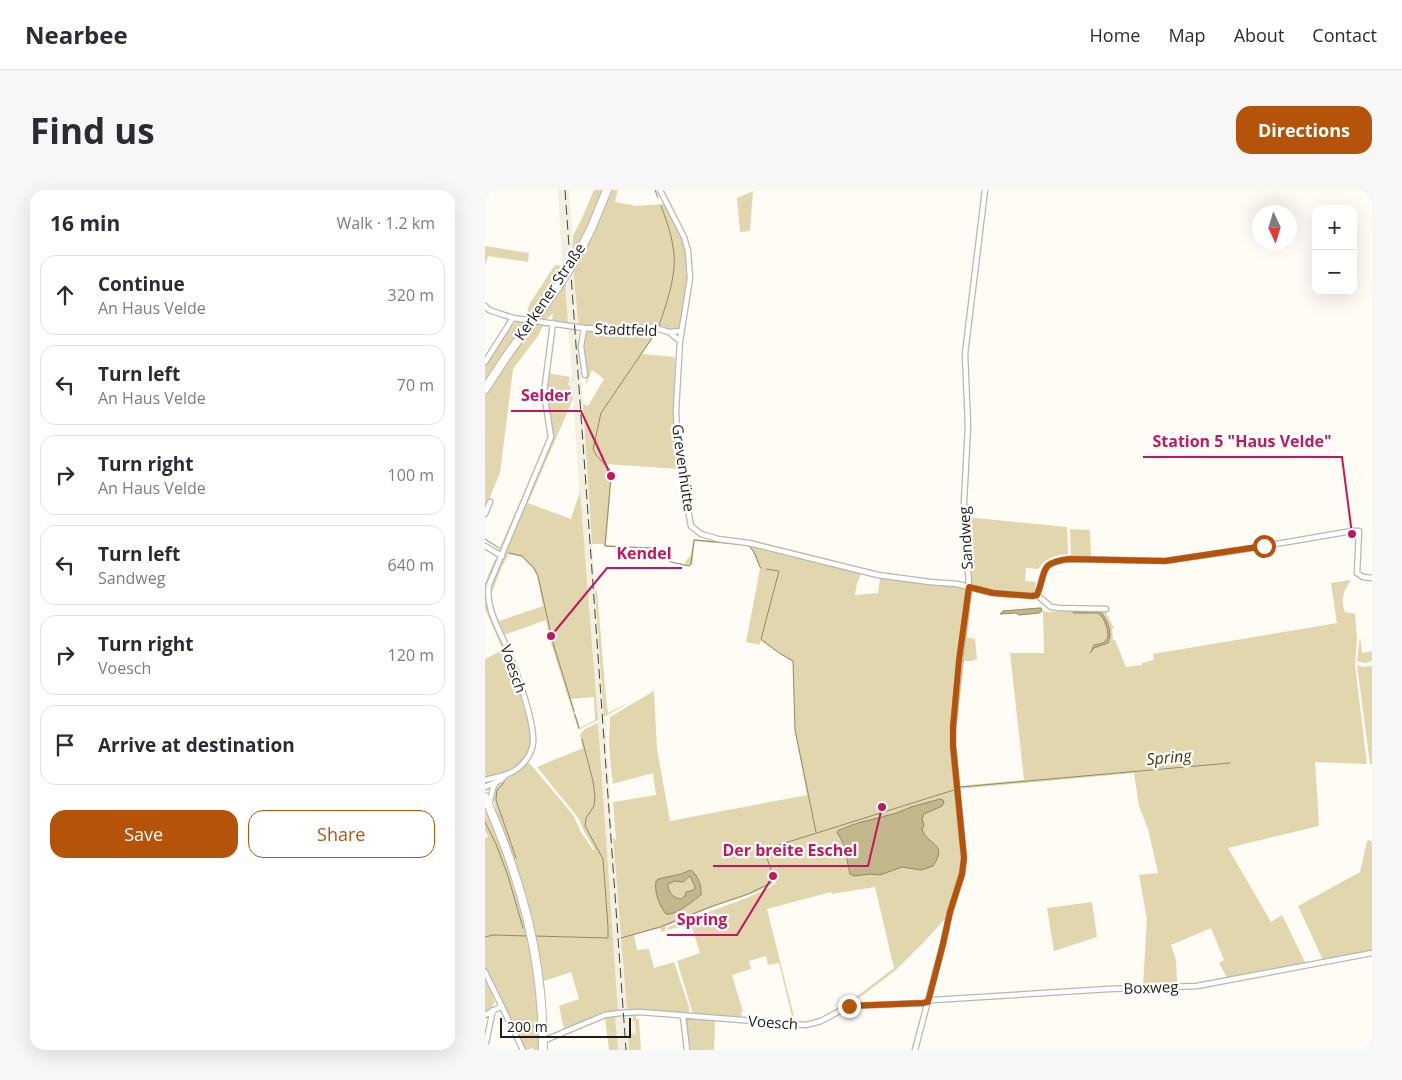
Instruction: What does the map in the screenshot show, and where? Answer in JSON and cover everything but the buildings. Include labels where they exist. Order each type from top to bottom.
[{"type":"main road","name":"Kerkener Straße","points":[[485,389],[506,356],[557,288],[576,258],[591,229],[607,190]]},
{"type":"main road","points":[[485,797],[517,880],[532,936],[539,981],[543,1046]]},
{"type":"street","name":"Grevenhütte","points":[[660,190],[684,237],[688,251],[690,278],[681,331],[676,410],[677,435],[691,526],[701,534],[718,540],[749,543],[859,571],[969,587]]},
{"type":"street","name":"Sandweg","points":[[928,1002],[950,912],[962,874],[964,858],[953,746],[953,727],[959,660],[969,587],[964,502],[968,426],[965,354],[985,190]]},
{"type":"street","name":"Stadtfeld","points":[[485,306],[489,310],[513,318],[584,328],[611,330],[652,327],[669,332],[681,331]]},
{"type":"street","points":[[485,362],[513,318]]},
{"type":"street","name":"Voesch","points":[[485,787],[501,780],[523,764],[531,752],[533,742],[531,723],[514,668],[491,615],[488,603],[489,585],[551,437],[544,393],[553,324]]},
{"type":"street","points":[[584,328],[581,347],[585,375]]},
{"type":"street","name":"Stadtfeld","points":[[669,332],[680,341]]},
{"type":"street","points":[[485,514],[490,502]]},
{"type":"street","points":[[1037,595],[1044,570],[1049,564],[1058,560],[1165,561],[1352,531],[1359,531],[1357,574],[1372,578]]},
{"type":"street","points":[[485,546],[502,556]]},
{"type":"street","points":[[969,587],[993,593],[1037,595],[1051,606],[1059,608],[1106,609]]},
{"type":"street","name":"Voesch","points":[[485,780],[505,776]]},
{"type":"street","points":[[489,807],[496,782]]},
{"type":"street","name":"Boxweg","points":[[928,1002],[933,1000],[1109,989],[1197,986],[1372,953]]},
{"type":"street","points":[[485,972],[523,1050]]},
{"type":"street","points":[[915,1050],[928,1002]]},
{"type":"street","name":"Voesch","points":[[543,1046],[596,1019],[613,1014],[640,1012],[806,1025],[821,1021],[849,1006],[928,1002]]},
{"type":"street","points":[[485,1015],[502,1006]]},
{"type":"street","points":[[485,1047],[493,1010]]},
{"type":"street","points":[[683,1016],[687,1050]]},
{"type":"shaded area","points":[[558,190],[569,190],[572,226],[572,254],[564,266],[562,265]]},
{"type":"shaded area","points":[[594,190],[604,190],[594,216],[565,271],[531,319],[525,318],[530,303],[555,265],[564,266],[572,254],[573,236]]},
{"type":"shaded area","points":[[610,190],[618,190],[615,202],[636,206],[665,204],[657,190],[659,190],[679,232],[688,265],[687,290],[678,329],[671,330],[644,324],[612,328],[578,324],[573,271],[566,281],[568,323],[552,321],[553,313],[546,320],[537,319],[557,291]]},
{"type":"shaded area","points":[[753,191],[750,231],[740,232],[737,198]]},
{"type":"shaded area","points":[[485,246],[529,253],[528,262],[488,256],[485,265]]},
{"type":"shaded area","points":[[573,271],[579,349],[582,364],[581,375],[604,717],[607,725],[613,837],[627,1010],[625,1010],[625,1015],[633,1015],[636,1034],[628,1035],[629,1050],[618,1050],[615,1016],[618,1015],[618,1011],[586,558],[584,557],[573,399],[571,386],[568,386],[572,373],[566,281]]},
{"type":"shaded area","points":[[516,321],[546,324],[549,327],[543,326],[538,336],[513,369],[500,473],[485,509],[485,395],[503,365],[485,385],[485,365]]},
{"type":"shaded area","points":[[645,329],[658,331],[642,354],[675,357],[673,430],[679,469],[606,464],[612,474],[606,545],[654,548],[671,562],[652,549],[605,547],[603,544],[592,544],[583,404],[588,406],[604,379],[592,370],[586,385],[587,369],[584,348],[586,332],[629,332]]},
{"type":"shaded area","points":[[548,373],[570,377],[568,385],[570,386],[573,399],[528,503],[571,519],[580,491],[598,720],[580,729],[578,729],[550,640],[546,620],[504,635],[495,618],[490,599],[490,598],[490,592],[491,586],[551,442],[552,428],[548,411]],"holes":[[[509,554],[522,557],[537,575],[543,606],[499,621],[490,598],[502,566]],[[594,697],[595,720],[580,728],[571,699]]]},
{"type":"shaded area","points":[[549,430],[550,435],[502,552],[498,552],[547,440]]},
{"type":"shaded area","points":[[965,517],[1067,527],[1068,554],[1051,558],[1038,569],[1026,568],[1025,581],[1036,582],[1035,588],[1037,589],[1032,594],[991,591],[971,586]]},
{"type":"shaded area","points":[[1070,529],[1090,530],[1091,556],[1071,556]]},
{"type":"shaded area","points":[[694,539],[747,544],[861,574],[855,595],[878,593],[880,578],[958,586],[967,590],[952,721],[963,858],[947,920],[944,920],[896,970],[851,1004],[843,1007],[894,968],[875,887],[832,894],[831,892],[767,909],[795,1021],[793,1021],[779,963],[768,965],[766,956],[749,961],[751,969],[732,975],[743,1012],[741,1012],[742,1017],[693,1014],[677,961],[700,953],[691,924],[667,930],[668,927],[771,887],[776,882],[776,879],[754,893],[666,926],[665,931],[662,932],[660,928],[634,935],[637,950],[649,949],[654,968],[674,962],[689,1012],[688,1014],[627,1010],[613,837],[616,840],[613,802],[656,795],[653,773],[612,784],[609,744],[610,717],[654,691],[657,749],[670,821],[807,795],[795,731],[793,662],[761,641],[759,645],[746,642],[760,569],[752,550],[748,546],[695,541],[692,565],[689,566],[674,562],[685,564],[686,560],[690,557]],"holes":[[[691,871],[702,891],[701,895],[675,913],[655,883],[658,879]]]},
{"type":"shaded area","points":[[495,559],[497,562],[485,591],[485,583]]},
{"type":"shaded area","points":[[1351,580],[1345,591],[1343,603],[1345,612],[1355,614],[1357,638],[1355,665],[1367,764],[1315,762],[1319,826],[1228,848],[1271,922],[1282,915],[1306,964],[1227,978],[1219,963],[1224,960],[1211,928],[1171,945],[1176,960],[1177,982],[1173,986],[1143,986],[1147,919],[1139,875],[1158,873],[1148,829],[1139,806],[1134,773],[959,789],[960,786],[1024,780],[1010,653],[1044,653],[1043,611],[1074,611],[1073,613],[1098,613],[1106,624],[1108,638],[1091,649],[1090,653],[1110,638],[1108,624],[1100,611],[1105,611],[1114,628],[1112,629],[1113,640],[1115,640],[1126,667],[1142,665],[1142,663],[1154,660],[1153,654],[1337,623],[1331,583]]},
{"type":"shaded area","points":[[597,590],[608,713],[636,699],[604,717],[595,591]]},
{"type":"shaded area","points":[[972,590],[967,637],[975,639],[977,659],[964,661],[955,742],[955,712],[970,591]]},
{"type":"shaded area","points":[[485,591],[490,615],[516,680],[529,726],[531,743],[527,755],[518,766],[488,778],[485,774],[485,659],[503,650],[485,609]]},
{"type":"shaded area","points":[[1041,608],[1042,611],[1039,613],[1000,614],[1003,611]]},
{"type":"shaded area","points":[[1074,611],[1100,611],[1109,626],[1108,643],[1094,648],[1090,653],[1094,645],[1103,643],[1108,638],[1106,624],[1098,613],[1073,613]]},
{"type":"shaded area","points":[[1360,637],[1362,653],[1372,651],[1372,661],[1365,663],[1357,661]]},
{"type":"shaded area","points":[[1357,665],[1363,667],[1372,666],[1372,764],[1370,764]]},
{"type":"shaded area","points":[[598,723],[618,1011],[609,1012],[564,1030],[559,1006],[579,999],[571,972],[544,981],[547,1037],[544,1036],[533,962],[538,1007],[539,1050],[534,1050],[534,1048],[525,1050],[485,969],[485,838],[488,837],[485,830],[485,803],[524,891],[497,814],[493,796],[499,784],[527,763],[532,766],[573,815],[581,832],[593,850],[595,850],[579,819],[537,767],[583,748],[580,735],[585,729]]},
{"type":"shaded area","points":[[940,799],[944,803],[942,806],[924,814],[922,819],[924,825],[922,829],[928,839],[938,848],[939,852],[933,866],[921,870],[902,867],[880,875],[854,876],[850,874],[844,845],[837,832],[839,830]]},
{"type":"shaded area","points":[[1367,841],[1372,842],[1372,951],[1323,960],[1298,906],[1360,872]]},
{"type":"shaded area","points":[[691,870],[696,875],[701,888],[701,895],[674,913],[666,914],[658,898],[656,881]],"holes":[[[690,876],[695,887],[694,890],[686,892],[685,896],[681,899],[672,894],[668,884],[675,881],[683,882]]]},
{"type":"shaded area","points":[[690,876],[695,887],[694,890],[686,892],[685,896],[681,899],[673,896],[668,884],[675,881],[681,882]]},
{"type":"shaded area","points":[[1092,902],[1097,937],[1054,951],[1047,908]]},
{"type":"shaded area","points":[[485,978],[495,1002],[491,1008],[485,1011]]},
{"type":"shaded area","points":[[633,1015],[636,1015],[636,1019],[639,1019],[641,1050],[629,1050],[628,1035],[636,1034]]},
{"type":"shaded area","points":[[615,1016],[618,1050],[609,1050],[605,1018]]},
{"type":"shaded area","points":[[684,1018],[715,1021],[714,1050],[688,1050]]},
{"type":"waterway","points":[[655,190],[658,198]]},
{"type":"waterway","points":[[659,326],[671,287],[674,267],[672,242],[661,206]]},
{"type":"waterway","points":[[656,332],[601,413],[593,449],[610,470],[611,476],[605,546],[652,548],[671,562],[689,566],[691,564],[694,540],[749,545],[761,568]]},
{"type":"waterway","points":[[485,539],[499,548]]},
{"type":"waterway","points":[[509,553],[522,556],[534,568],[538,576],[553,643],[574,711]]},
{"type":"waterway","points":[[766,569],[779,571],[761,639],[793,661],[795,730],[816,832]]},
{"type":"waterway","points":[[575,715],[579,728]]},
{"type":"waterway","points":[[534,936],[608,938],[603,859],[585,826],[586,818],[594,806],[595,797],[593,781],[582,739]]},
{"type":"waterway","name":"Spring","points":[[960,787],[1230,763]]},
{"type":"waterway","points":[[504,783],[497,790],[496,800],[516,858]]},
{"type":"waterway","name":"Spring","points":[[621,938],[660,927],[748,894],[771,883],[773,876],[765,852],[769,848],[954,790]]},
{"type":"waterway","points":[[485,822],[508,876],[523,928]]},
{"type":"waterway","name":"Spring","points":[[485,937],[493,935],[527,936]]},
{"type":"railway","points":[[565,190],[626,1050]]},
{"type":"place","name":"Selder","points":[[611,476]]},
{"type":"place","name":"Station 5 \"Haus Velde\"","points":[[1352,534]]},
{"type":"place","name":"Kendel","points":[[551,636]]},
{"type":"place","name":"Der breite Eschel","points":[[882,807]]},
{"type":"place","name":"Spring","points":[[773,876]]},
{"type":"route","points":[[849,1006],[928,1002],[950,912],[962,874],[964,858],[953,746],[953,727],[959,660],[969,587],[993,593],[1032,596],[1037,595],[1044,570],[1049,564],[1058,560],[1165,561],[1264,546]]}]
